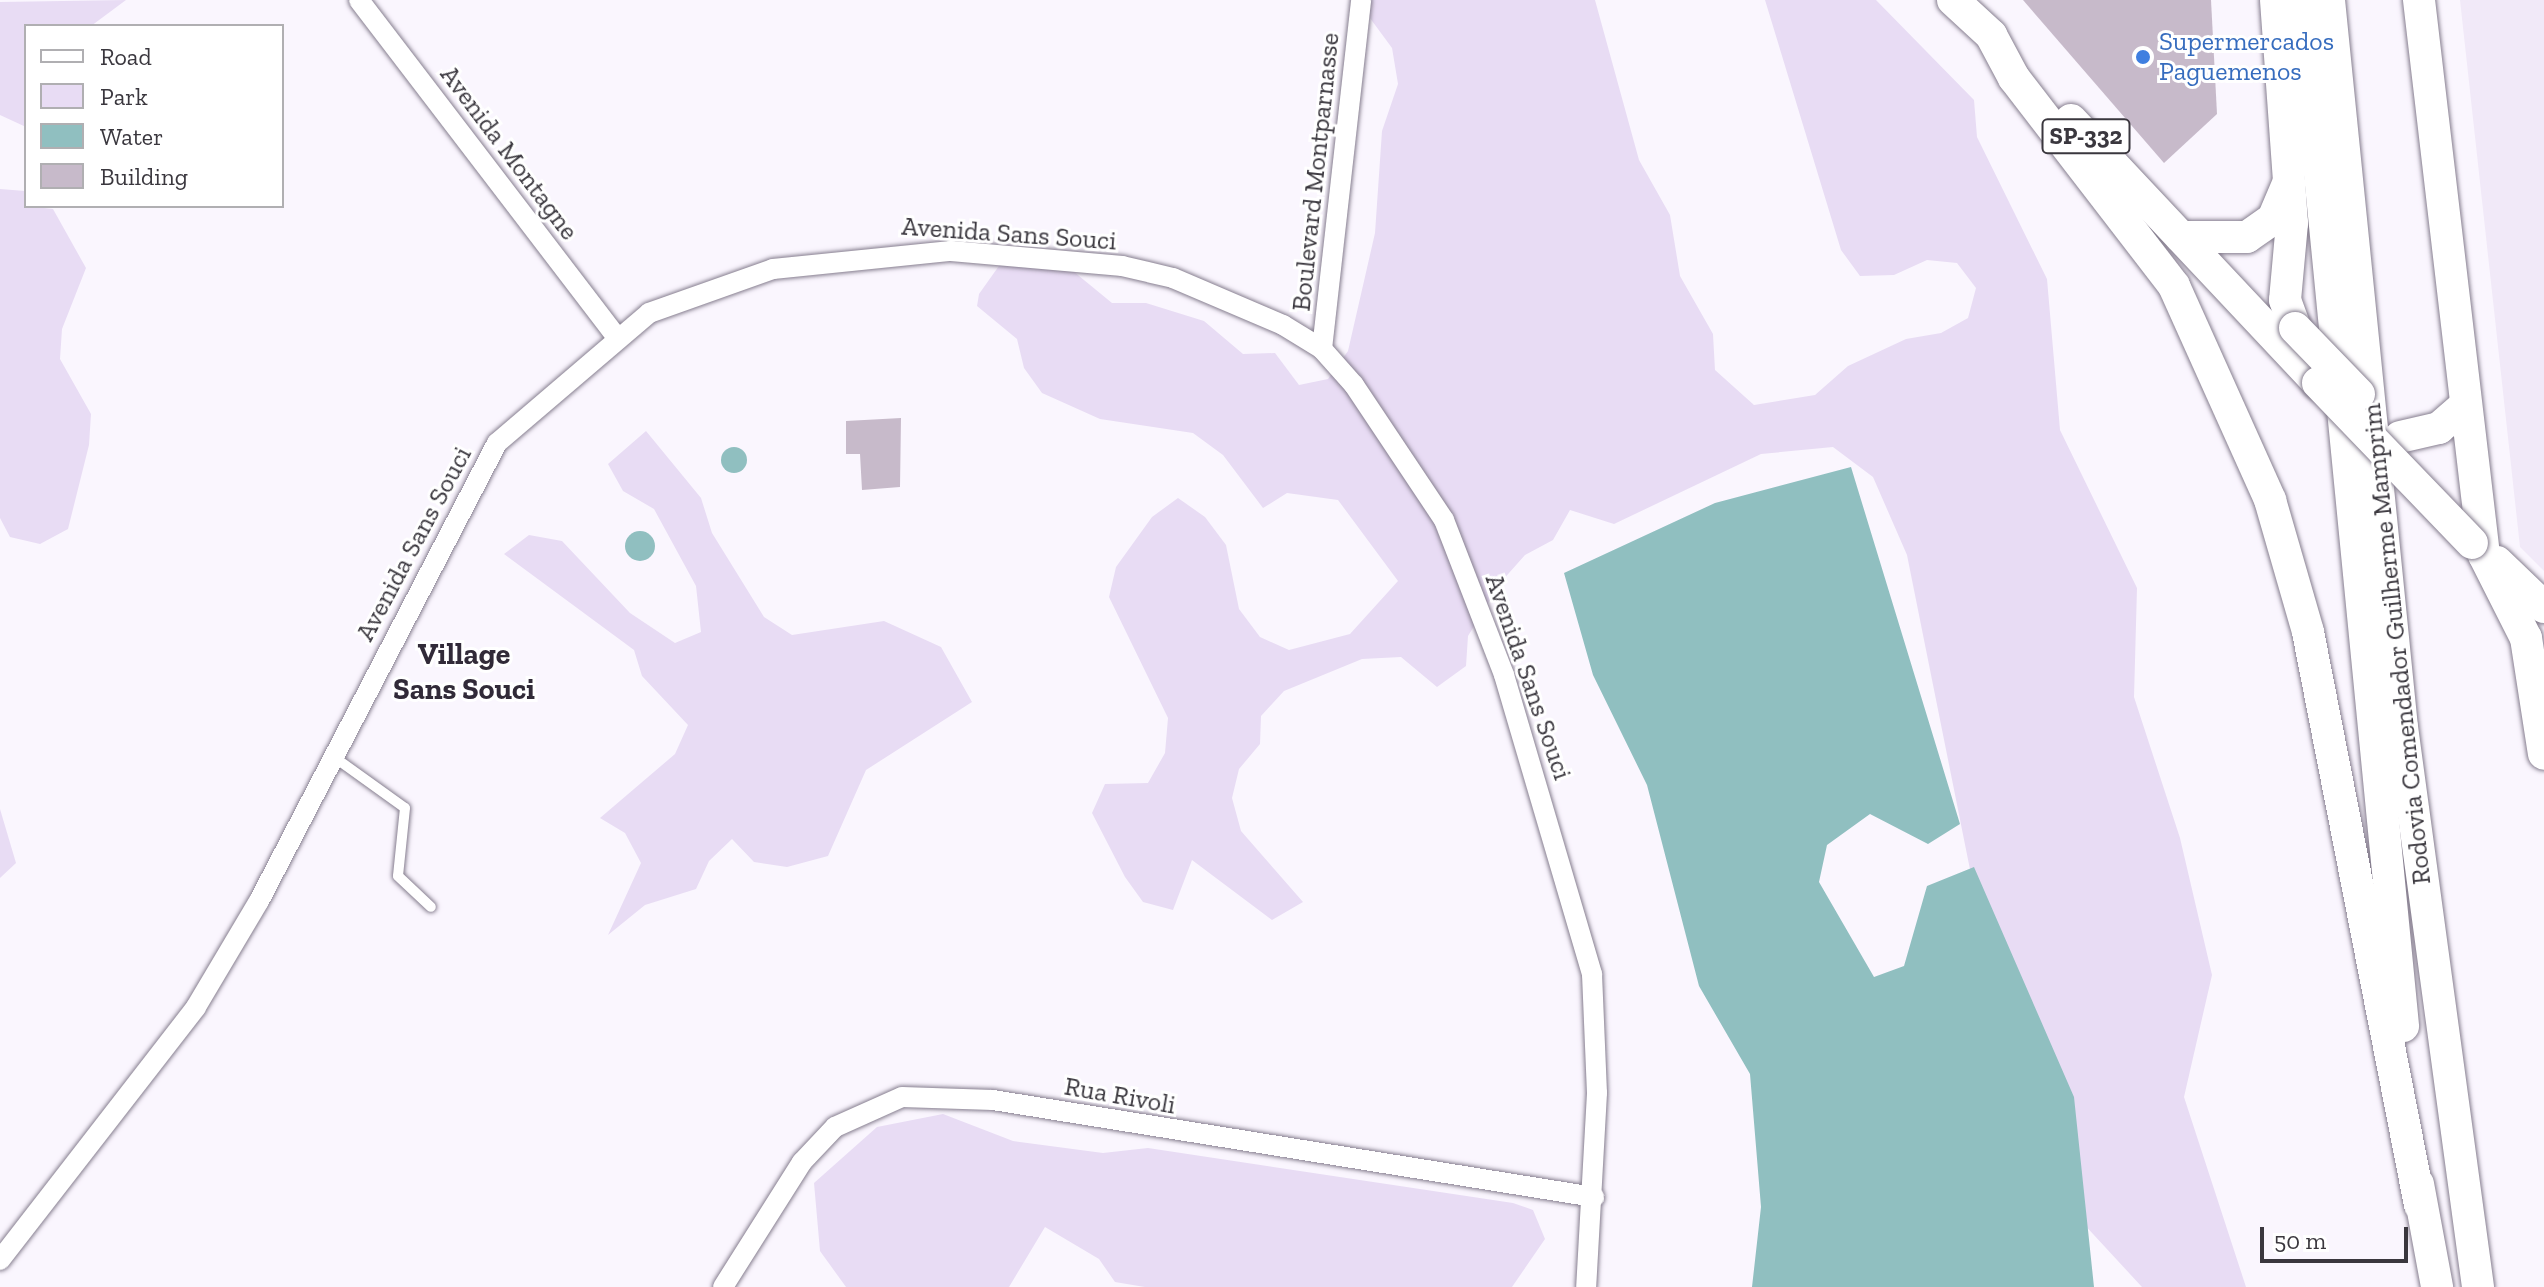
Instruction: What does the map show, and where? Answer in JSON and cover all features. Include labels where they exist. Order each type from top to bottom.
[{"type":"main road","name":"SP-332","points":[[1955,0],[2478,549],[2544,607]]},
{"type":"main road","points":[[2276,0],[2291,177],[2283,271],[2295,328],[2400,437],[2439,428],[2465,405]]},
{"type":"main road","name":"Rodovia Comendador Guilherme Mamprim","points":[[2303,0],[2420,1205],[2437,1287]]},
{"type":"main road","name":"Rodovia Comendador Guilherme Mamprim","points":[[2329,0],[2402,727],[2478,1287]]},
{"type":"main road","points":[[2419,0],[2465,405],[2478,549]]},
{"type":"main road","points":[[1991,35],[2014,78],[2174,286],[2270,500],[2308,632],[2420,1205]]},
{"type":"main road","points":[[2181,237],[2247,237],[2273,219],[2291,177]]},
{"type":"main road","name":"SP-332","points":[[2478,549],[2526,638],[2544,754]]},
{"type":"street","name":"Avenida Montagne","points":[[359,0],[617,338]]},
{"type":"street","name":"Boulevard Montparnasse","points":[[1322,349],[1361,0]]},
{"type":"street","name":"Avenida Sans Souci","points":[[0,1260],[196,1007],[334,757],[497,443],[649,313],[773,269],[951,251],[1173,278],[1322,349],[1372,409],[1444,520],[1553,828],[1592,974],[1594,1197],[1586,1287]]},
{"type":"street","name":"Rua Rivoli","points":[[732,1284],[802,1162],[835,1127],[902,1097],[993,1100],[1594,1197]]},
{"type":"lane","points":[[334,757],[405,808],[398,876],[431,907]]},
{"type":"shaded area","points":[[2460,0],[2544,0],[2544,571],[2520,547]]},
{"type":"green space","points":[[126,0],[94,24],[24,24],[24,126],[0,115],[0,2]]},
{"type":"green space","points":[[1371,0],[1595,0],[1639,160],[1670,215],[1680,276],[1713,334],[1715,370],[1754,405],[1815,395],[1848,366],[1906,339],[1941,333],[1968,318],[1976,288],[1957,263],[1927,260],[1894,275],[1860,276],[1841,250],[1765,0],[1876,0],[1974,100],[1977,137],[2047,279],[2060,430],[2137,588],[2134,697],[2180,838],[2212,975],[2184,1097],[2246,1287],[2142,1287],[2081,1221],[2016,1099],[1907,555],[1873,477],[1833,447],[1761,454],[1614,524],[1570,510],[1553,540],[1525,555],[1501,582],[1468,636],[1466,666],[1437,687],[1401,657],[1362,659],[1284,691],[1261,716],[1260,744],[1239,769],[1232,798],[1241,831],[1303,902],[1272,920],[1192,860],[1173,910],[1143,902],[1125,877],[1092,813],[1105,784],[1148,783],[1165,753],[1168,718],[1109,597],[1116,567],[1152,517],[1178,498],[1205,517],[1226,545],[1239,609],[1260,637],[1289,650],[1350,634],[1398,581],[1338,500],[1287,493],[1263,508],[1223,455],[1193,433],[1100,419],[1042,393],[1024,368],[1017,339],[977,306],[979,294],[1001,263],[1062,262],[1112,303],[1146,303],[1204,321],[1243,354],[1275,353],[1299,385],[1328,379],[1348,351],[1375,233],[1382,131],[1398,84],[1392,48],[1367,14]]},
{"type":"green space","points":[[0,189],[24,191],[24,208],[53,209],[86,268],[62,329],[60,359],[91,414],[89,445],[68,529],[40,544],[10,537],[0,518]]},
{"type":"green space","points":[[646,431],[701,498],[712,533],[764,617],[792,635],[884,621],[941,647],[972,702],[866,770],[828,856],[787,867],[754,862],[732,839],[709,861],[696,889],[645,905],[608,935],[641,863],[625,833],[600,818],[675,754],[688,725],[642,676],[634,650],[504,554],[529,535],[562,541],[630,613],[675,643],[701,632],[696,586],[654,509],[623,491],[608,464]]},
{"type":"green space","points":[[0,809],[16,863],[0,878]]},
{"type":"green space","points":[[943,1114],[1013,1141],[1103,1153],[1148,1148],[1513,1203],[1533,1210],[1545,1239],[1512,1287],[1145,1287],[1115,1282],[1099,1259],[1045,1227],[1009,1287],[846,1287],[820,1251],[814,1183],[877,1127]]},
{"type":"water","points":[[734,447],[743,451],[747,460],[743,469],[734,473],[725,469],[721,460],[725,451]]},
{"type":"water","points":[[1851,467],[1960,824],[1928,844],[1870,814],[1827,845],[1819,882],[1874,977],[1904,966],[1927,886],[1974,867],[2074,1097],[2094,1287],[1752,1287],[1761,1207],[1750,1074],[1699,986],[1647,785],[1593,675],[1564,573],[1715,503]]},
{"type":"water","points":[[640,531],[651,535],[655,546],[651,557],[640,561],[629,557],[625,546],[629,535]]},
{"type":"building","name":"Supermercados Paguemenos","points":[[2023,0],[2211,0],[2217,114],[2164,163]]},
{"type":"building","points":[[901,418],[900,487],[862,490],[860,454],[846,454],[846,421]]},
{"type":"place","name":"Supermercados Paguemenos","points":[[2143,57]]},
{"type":"district","name":"Village Sans Souci","points":[[464,671]]}]
